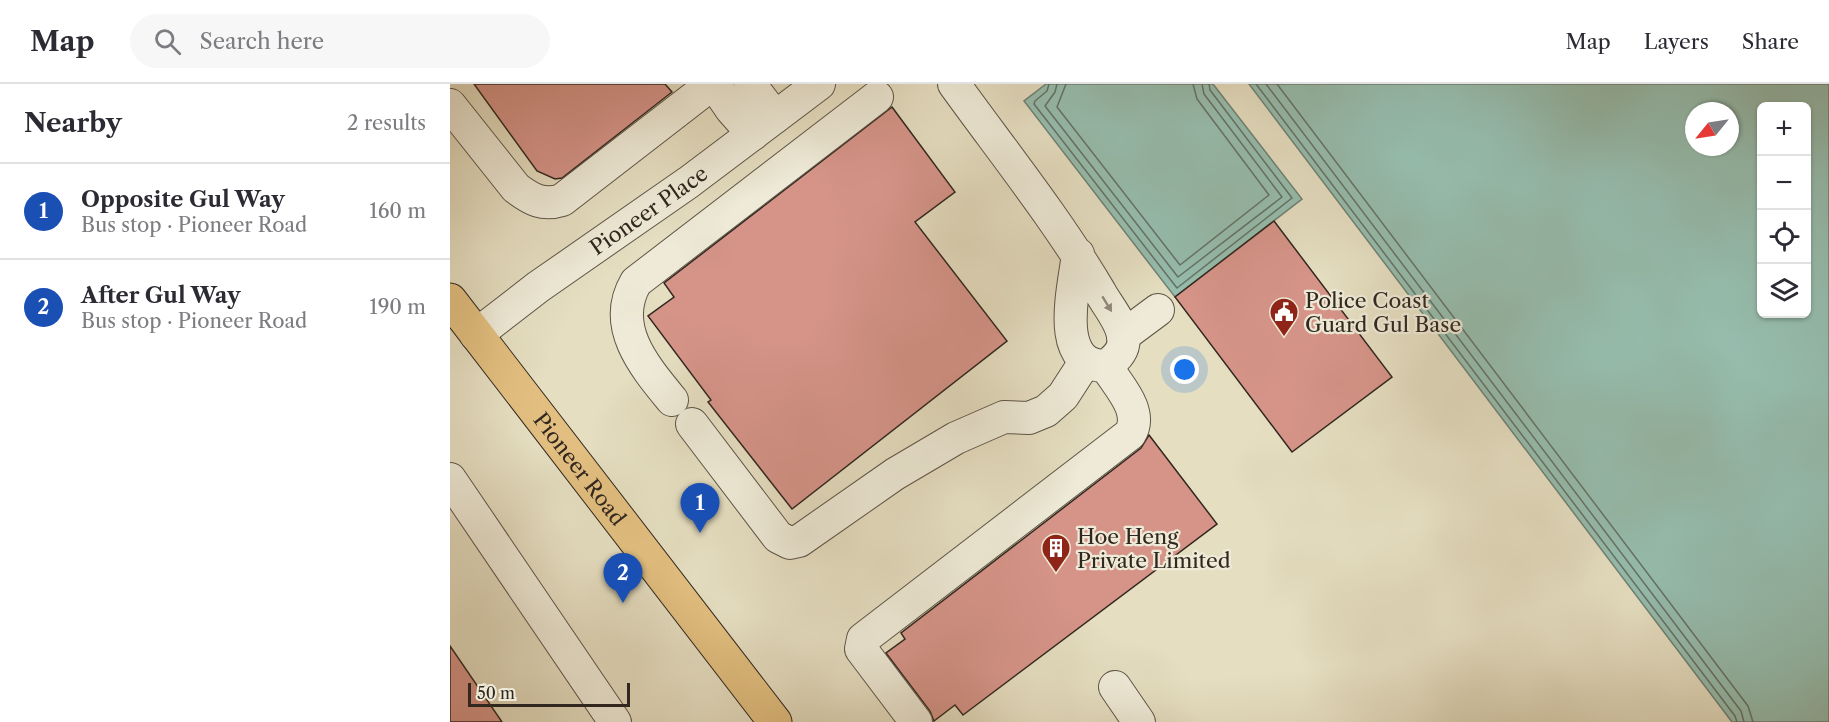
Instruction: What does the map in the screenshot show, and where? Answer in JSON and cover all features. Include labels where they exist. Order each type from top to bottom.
[{"type":"main road","name":"Pioneer Road","points":[[450,300],[776,722]]},
{"type":"street","points":[[450,105],[516,188],[548,204],[562,200],[713,84],[730,109],[764,126]]},
{"type":"street","points":[[750,84],[764,126]]},
{"type":"street","name":"Pioneer Place","points":[[476,335],[538,287],[689,182],[819,84]]},
{"type":"street","points":[[954,84],[1078,254],[1124,336]]},
{"type":"street","points":[[672,400],[648,371],[627,334],[625,321],[628,294],[636,282],[877,97]]},
{"type":"street","points":[[689,182],[717,219]]},
{"type":"street","points":[[916,722],[861,649],[860,644],[1130,434],[1135,427],[1134,410],[1096,364],[1077,352],[1070,331],[1078,254]]},
{"type":"street","points":[[692,424],[778,537],[790,543],[798,541],[895,474],[956,438],[1004,417],[1029,418],[1047,411],[1096,364],[1118,357],[1124,336],[1158,310]]},
{"type":"street","points":[[450,479],[615,722]]},
{"type":"street","points":[[1115,687],[1139,722]]},
{"type":"water","points":[[1046,84],[1213,84],[1302,199],[1175,297],[1024,101]]},
{"type":"water","points":[[1249,84],[1829,84],[1829,722],[1732,722]]},
{"type":"building","points":[[474,84],[665,84],[672,92],[562,178],[555,179],[537,171]]},
{"type":"building","points":[[892,107],[955,192],[915,222],[1007,341],[792,509],[708,402],[711,400],[648,316],[674,297],[664,283]]},
{"type":"building","name":"Police Coast Guard Gul Base","points":[[1274,221],[1392,377],[1292,452],[1175,297]]},
{"type":"building","name":"Hoe Heng Private Limited","points":[[1149,435],[1217,524],[963,715],[955,705],[934,721],[930,711],[886,653],[905,639],[901,633],[1141,448]]},
{"type":"building","points":[[450,646],[502,722],[450,722]]},
{"type":"place","name":"Police Coast Guard Gul Base","points":[[1284,338]]},
{"type":"place","name":"Opposite Gul Way","points":[[700,533]]},
{"type":"place","name":"Hoe Heng Private Limited","points":[[1056,574]]},
{"type":"place","name":"After Gul Way","points":[[623,603]]}]
